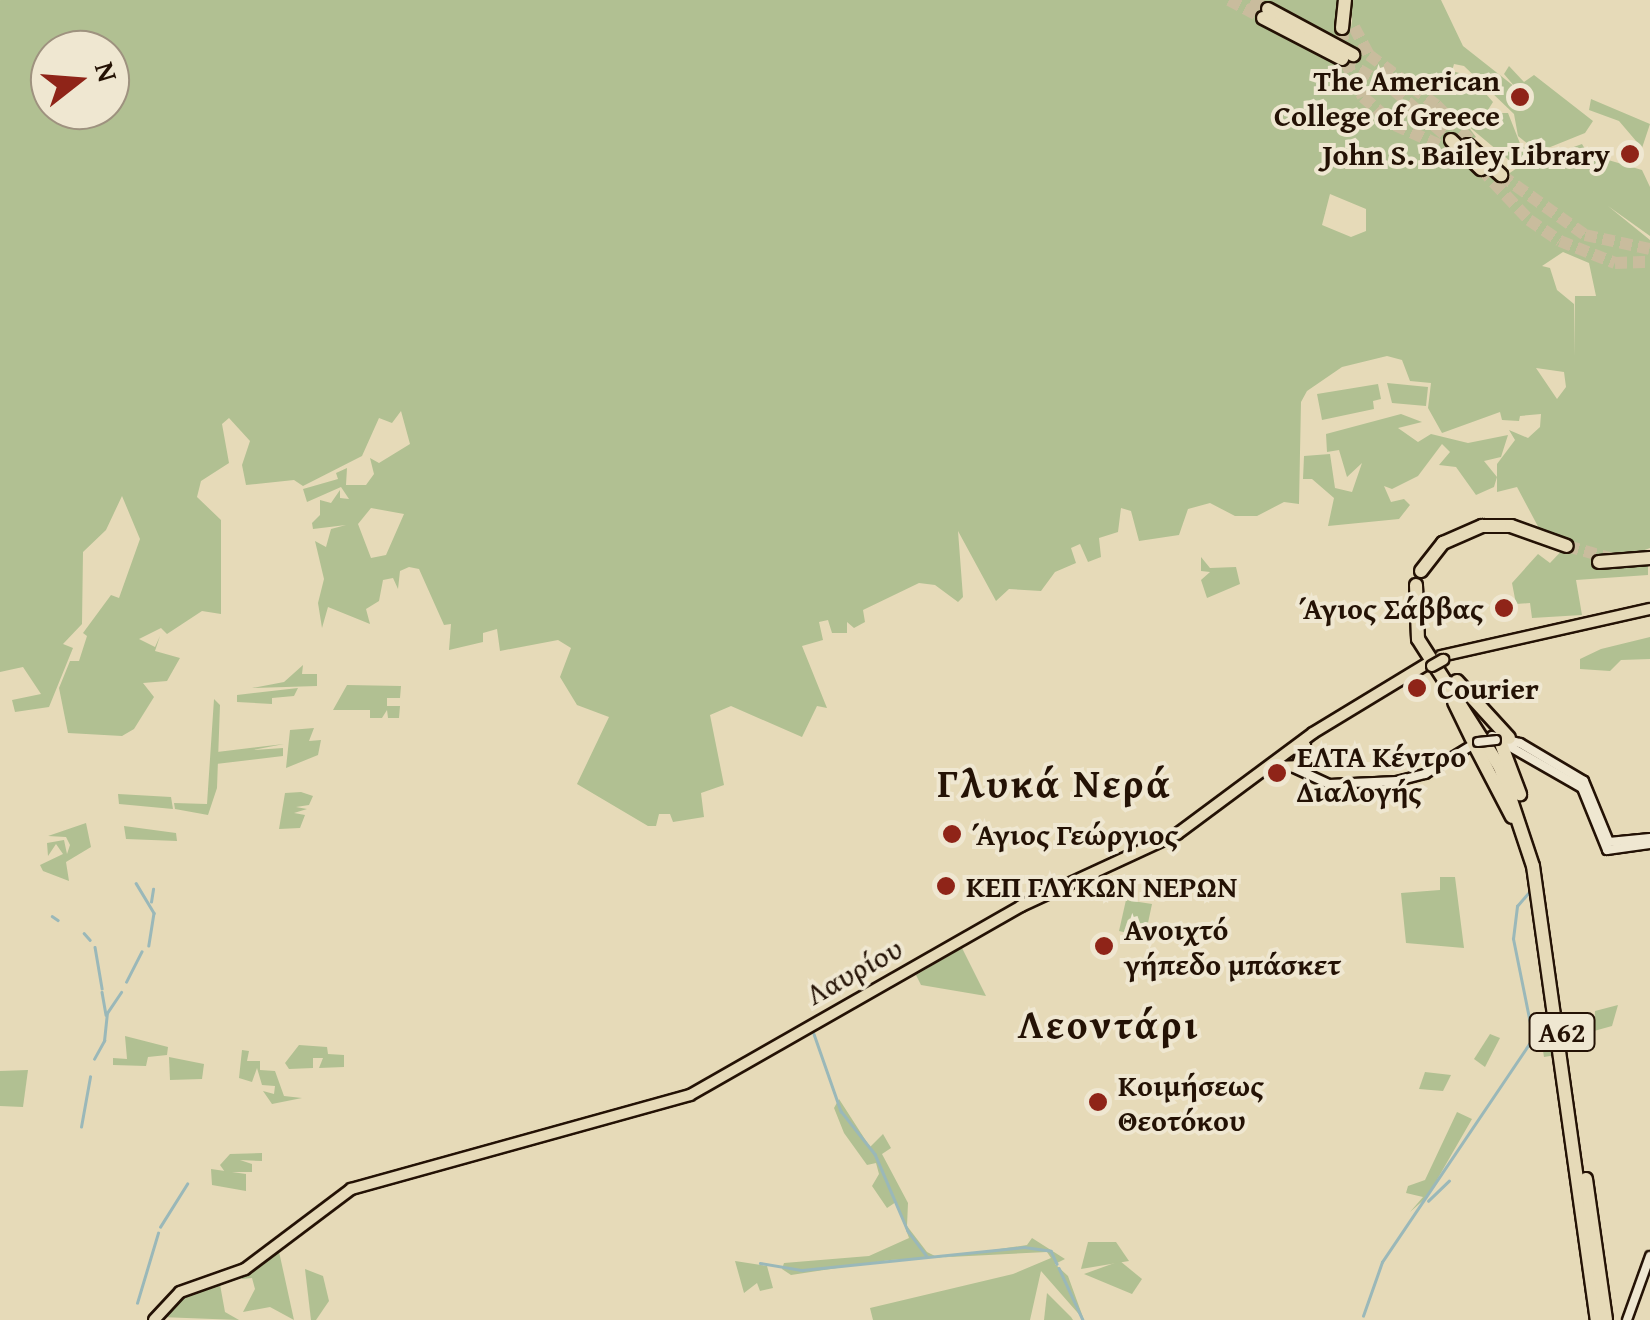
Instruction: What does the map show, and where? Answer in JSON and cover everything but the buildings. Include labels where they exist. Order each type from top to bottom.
[{"type":"highway","points":[[1347,0],[1348,28]]},
{"type":"highway","points":[[1265,14],[1347,57]]},
{"type":"highway","points":[[1470,143],[1499,173]]},
{"type":"highway","points":[[1451,145],[1481,169]]},
{"type":"highway","name":"Α62","points":[[1567,548],[1499,527],[1450,538],[1421,579],[1414,622],[1479,728],[1509,788],[1541,915],[1597,1320]]},
{"type":"highway","points":[[1620,559],[1650,555]]},
{"type":"highway","points":[[1599,562],[1650,555]]},
{"type":"highway","points":[[1435,660],[1501,739],[1538,868]]},
{"type":"highway","points":[[1435,660],[1471,742],[1522,839],[1541,915]]},
{"type":"highway","name":"Α62","points":[[1435,660],[1504,766],[1538,868],[1607,1320]]},
{"type":"main road","name":"Λαυρίου","points":[[154,1320],[178,1293],[245,1268],[347,1191],[690,1095],[987,925],[1178,834],[1293,760],[1435,660],[1650,612]]},
{"type":"main road","points":[[1501,739],[1580,786],[1605,848],[1650,841]]},
{"type":"main road","points":[[1293,760],[1328,784],[1397,781],[1432,771],[1471,742],[1501,739],[1588,778],[1608,841],[1650,841]]},
{"type":"main road","points":[[1581,796],[1589,806]]},
{"type":"main road","points":[[1627,1320],[1650,1256]]},
{"type":"green space","points":[[0,0],[1339,0],[1336,30],[1348,0],[1352,28],[1352,0],[1441,0],[1463,46],[1515,87],[1504,74],[1509,66],[1524,82],[1534,75],[1593,121],[1585,133],[1538,152],[1518,136],[1514,114],[1464,66],[1454,64],[1452,71],[1470,76],[1493,102],[1486,113],[1508,113],[1521,146],[1546,157],[1582,144],[1588,154],[1642,170],[1650,187],[1650,236],[1608,206],[1650,240],[1650,548],[1599,567],[1648,563],[1648,575],[1576,580],[1582,615],[1532,618],[1530,603],[1516,604],[1512,583],[1538,554],[1550,563],[1569,543],[1542,534],[1517,487],[1497,492],[1497,464],[1515,440],[1509,430],[1528,438],[1540,427],[1541,414],[1520,416],[1519,421],[1502,420],[1500,412],[1442,433],[1428,408],[1431,383],[1410,381],[1402,360],[1387,356],[1342,367],[1307,391],[1301,402],[1299,504],[1284,502],[1257,516],[1235,516],[1210,503],[1188,509],[1179,535],[1139,541],[1131,511],[1121,508],[1118,532],[1099,538],[1101,557],[1088,562],[1080,544],[1071,548],[1076,563],[1055,572],[1041,591],[1009,589],[996,601],[958,531],[963,597],[958,602],[935,585],[919,583],[863,610],[865,622],[854,628],[847,622],[847,633],[832,633],[828,620],[819,622],[823,640],[802,646],[827,708],[817,706],[802,737],[731,706],[710,715],[724,785],[701,793],[704,817],[673,822],[670,814],[659,814],[656,826],[648,826],[577,784],[609,717],[577,705],[560,677],[571,648],[558,640],[500,651],[497,629],[483,633],[483,642],[449,650],[451,624],[444,625],[419,569],[409,567],[400,571],[398,589],[393,578],[383,580],[379,601],[366,609],[370,624],[328,607],[322,628],[318,603],[324,579],[315,541],[326,547],[331,529],[346,525],[313,529],[312,523],[320,515],[320,500],[331,503],[340,490],[340,498],[349,499],[341,487],[307,502],[303,489],[338,479],[336,473],[347,468],[346,485],[366,485],[374,474],[370,458],[379,463],[410,444],[401,411],[392,423],[379,418],[362,456],[303,486],[294,480],[246,485],[242,465],[250,441],[229,418],[222,424],[229,463],[201,481],[197,497],[221,520],[221,614],[202,611],[167,634],[161,628],[139,639],[155,647],[160,636],[155,651],[180,658],[167,681],[143,683],[154,697],[134,729],[122,736],[68,733],[59,688],[70,661],[79,661],[87,636],[83,633],[111,595],[119,598],[140,539],[122,496],[106,530],[83,552],[82,624],[63,644],[73,648],[49,707],[15,712],[12,700],[41,694],[23,667],[0,672]],"holes":[[[1467,125],[1517,168],[1501,179],[1486,165],[1476,173],[1450,152],[1476,137]],[[1330,194],[1366,209],[1366,231],[1351,237],[1322,225]],[[1563,252],[1589,263],[1596,296],[1575,296],[1574,357],[1574,304],[1557,290],[1550,268],[1542,266]],[[1536,368],[1564,372],[1566,387],[1557,399]],[[371,508],[404,514],[386,555],[371,558],[358,524]]]},
{"type":"green space","points":[[1591,99],[1650,124],[1642,148],[1619,121],[1589,110]]},
{"type":"green space","points":[[1387,383],[1428,387],[1426,406],[1392,403]]},
{"type":"green space","points":[[1378,384],[1381,399],[1373,401],[1374,409],[1322,420],[1317,394]]},
{"type":"green space","points":[[1401,414],[1422,422],[1398,428],[1418,442],[1431,434],[1468,443],[1508,435],[1501,457],[1484,461],[1497,477],[1494,487],[1476,495],[1456,467],[1439,465],[1450,452],[1442,444],[1418,476],[1392,489],[1384,486],[1391,502],[1404,499],[1410,505],[1399,519],[1328,526],[1334,498],[1312,479],[1303,479],[1304,456],[1330,454],[1335,488],[1352,492],[1362,463],[1347,477],[1339,450],[1327,452],[1326,434]]},
{"type":"green space","points":[[1201,557],[1210,568],[1236,567],[1240,584],[1207,598],[1201,580],[1210,572],[1201,571]]},
{"type":"green space","points":[[1650,637],[1650,659],[1621,660],[1610,671],[1580,669],[1580,659],[1601,649]]},
{"type":"green space","points":[[303,665],[302,674],[317,674],[317,686],[252,688],[284,682]]},
{"type":"green space","points":[[347,685],[401,686],[400,698],[387,698],[387,706],[400,706],[399,718],[388,718],[387,710],[382,718],[370,718],[370,710],[333,710]]},
{"type":"green space","points":[[298,688],[294,696],[272,698],[272,704],[237,702],[237,695]]},
{"type":"green space","points":[[214,699],[220,705],[217,788],[208,815],[175,809],[174,803],[207,804]]},
{"type":"green space","points":[[314,728],[309,741],[321,740],[318,755],[286,768],[290,730]]},
{"type":"green space","points":[[284,744],[253,750],[283,748],[283,756],[216,764],[217,752]]},
{"type":"green space","points":[[285,793],[313,796],[309,805],[296,807],[307,809],[294,813],[305,815],[300,828],[279,829]]},
{"type":"green space","points":[[118,794],[171,797],[173,809],[119,804]]},
{"type":"green space","points":[[86,823],[91,847],[66,862],[69,881],[43,871],[40,865],[63,854],[56,844],[48,856],[47,843],[64,840],[67,854],[70,845],[66,837],[48,836]]},
{"type":"green space","points":[[124,826],[176,833],[177,841],[126,839]]},
{"type":"green space","points":[[1440,877],[1455,877],[1464,948],[1406,943],[1401,893],[1440,890]]},
{"type":"green space","points":[[1126,900],[1152,904],[1145,937],[1119,931]]},
{"type":"green space","points":[[962,948],[986,996],[921,985],[916,975]]},
{"type":"green space","points":[[1618,1005],[1612,1026],[1594,1031],[1595,1011]]},
{"type":"green space","points":[[1551,1016],[1556,1055],[1544,1057],[1538,1019]]},
{"type":"green space","points":[[1490,1034],[1500,1038],[1485,1067],[1474,1059]]},
{"type":"green space","points":[[125,1036],[168,1047],[167,1055],[148,1057],[146,1066],[113,1065],[113,1058],[127,1059]]},
{"type":"green space","points":[[299,1045],[327,1047],[328,1054],[344,1055],[344,1067],[319,1068],[323,1058],[313,1058],[313,1068],[289,1069],[285,1063]]},
{"type":"green space","points":[[242,1050],[249,1051],[247,1061],[260,1061],[260,1070],[275,1071],[284,1096],[302,1098],[272,1104],[263,1091],[274,1094],[275,1086],[262,1085],[257,1068],[252,1082],[239,1078]]},
{"type":"green space","points":[[169,1057],[204,1064],[202,1079],[170,1080]]},
{"type":"green space","points":[[28,1070],[23,1107],[0,1106],[0,1071]]},
{"type":"green space","points":[[1425,1072],[1451,1075],[1443,1091],[1419,1089]]},
{"type":"green space","points":[[839,1099],[870,1147],[883,1134],[891,1148],[882,1154],[908,1203],[907,1226],[927,1252],[938,1258],[890,1260],[791,1275],[782,1269],[784,1263],[869,1256],[909,1238],[896,1202],[887,1208],[872,1186],[879,1174],[876,1163],[867,1165],[844,1133],[834,1108]]},
{"type":"green space","points":[[1457,1112],[1472,1119],[1427,1197],[1410,1212],[1423,1197],[1406,1193],[1408,1186],[1425,1180]]},
{"type":"green space","points":[[262,1153],[262,1161],[240,1160],[252,1164],[252,1172],[225,1172],[220,1165],[230,1154]]},
{"type":"green space","points":[[211,1169],[246,1174],[246,1191],[212,1185]]},
{"type":"green space","points":[[1032,1238],[1065,1259],[1055,1264],[1068,1276],[1084,1320],[1041,1271],[1030,1320],[873,1320],[870,1308],[1013,1274],[1051,1258],[1047,1252],[944,1257],[1027,1245]]},
{"type":"green space","points":[[1088,1242],[1116,1242],[1129,1261],[1081,1269]]},
{"type":"green space","points":[[278,1247],[294,1320],[270,1307],[243,1312],[255,1289],[252,1278],[242,1279],[241,1272]]},
{"type":"green space","points":[[735,1261],[767,1266],[773,1288],[760,1291],[757,1283],[744,1293]]},
{"type":"green space","points":[[1120,1261],[1142,1279],[1132,1294],[1084,1274]]},
{"type":"green space","points":[[305,1269],[323,1276],[329,1301],[316,1320],[311,1320]]},
{"type":"green space","points":[[219,1279],[225,1312],[239,1320],[160,1317],[180,1295]]},
{"type":"green space","points":[[1047,1293],[1071,1317],[1073,1320],[1044,1320]]},
{"type":"waterway","points":[[136,883],[154,913],[149,946]]},
{"type":"waterway","points":[[151,902],[153,889]]},
{"type":"waterway","points":[[1363,1316],[1382,1262],[1533,1038],[1513,939],[1517,906],[1530,891]]},
{"type":"waterway","points":[[52,916],[58,920]]},
{"type":"waterway","points":[[84,933],[90,940]]},
{"type":"waterway","points":[[95,947],[102,988]]},
{"type":"waterway","points":[[126,982],[141,952]]},
{"type":"waterway","points":[[102,992],[106,1015]]},
{"type":"waterway","points":[[94,1059],[104,1041],[107,1013],[121,992]]},
{"type":"waterway","points":[[814,1034],[841,1111],[875,1154],[908,1231],[927,1256]]},
{"type":"waterway","points":[[81,1127],[90,1077]]},
{"type":"waterway","points":[[1428,1201],[1449,1181]]},
{"type":"waterway","points":[[160,1227],[187,1184]]},
{"type":"waterway","points":[[137,1303],[158,1233]]},
{"type":"waterway","points":[[760,1263],[802,1270],[1024,1247],[1051,1251],[1057,1264]]},
{"type":"waterway","points":[[1059,1268],[1083,1320]]},
{"type":"tunnel","points":[[1229,0],[1263,18]]},
{"type":"tunnel","points":[[1251,0],[1268,9]]},
{"type":"tunnel","points":[[1354,27],[1369,55],[1436,105],[1472,142]]},
{"type":"tunnel","points":[[1342,28],[1345,61],[1363,97],[1395,125],[1451,150]]},
{"type":"tunnel","points":[[1344,61],[1394,90],[1451,140]]},
{"type":"tunnel","points":[[1481,169],[1529,220],[1560,241],[1615,263],[1650,262]]},
{"type":"tunnel","points":[[1501,175],[1585,235],[1650,249]]},
{"type":"tunnel","points":[[1567,546],[1613,559]]},
{"type":"place","name":"The American College of Greece","points":[[1520,97]]},
{"type":"place","name":"John S. Bailey Library","points":[[1630,154]]},
{"type":"place","name":"Άγιος Σάββας","points":[[1504,608]]},
{"type":"place","name":"Courier","points":[[1417,688]]},
{"type":"place","name":"ΕΛΤΑ Κέντρο Διαλογής","points":[[1277,773]]},
{"type":"place","name":"Άγιος Γεώργιος","points":[[952,834]]},
{"type":"place","name":"ΚΕΠ ΓΛΥΚΩΝ ΝΕΡΩΝ","points":[[946,886]]},
{"type":"place","name":"Ανοιχτό γήπεδο μπάσκετ","points":[[1104,946]]},
{"type":"place","name":"Κοιμήσεως Θεοτόκου","points":[[1098,1102]]},
{"type":"district","name":"Γλυκά Νερά","points":[[1055,783]]},
{"type":"district","name":"Λεοντάρι","points":[[1109,1024]]}]
